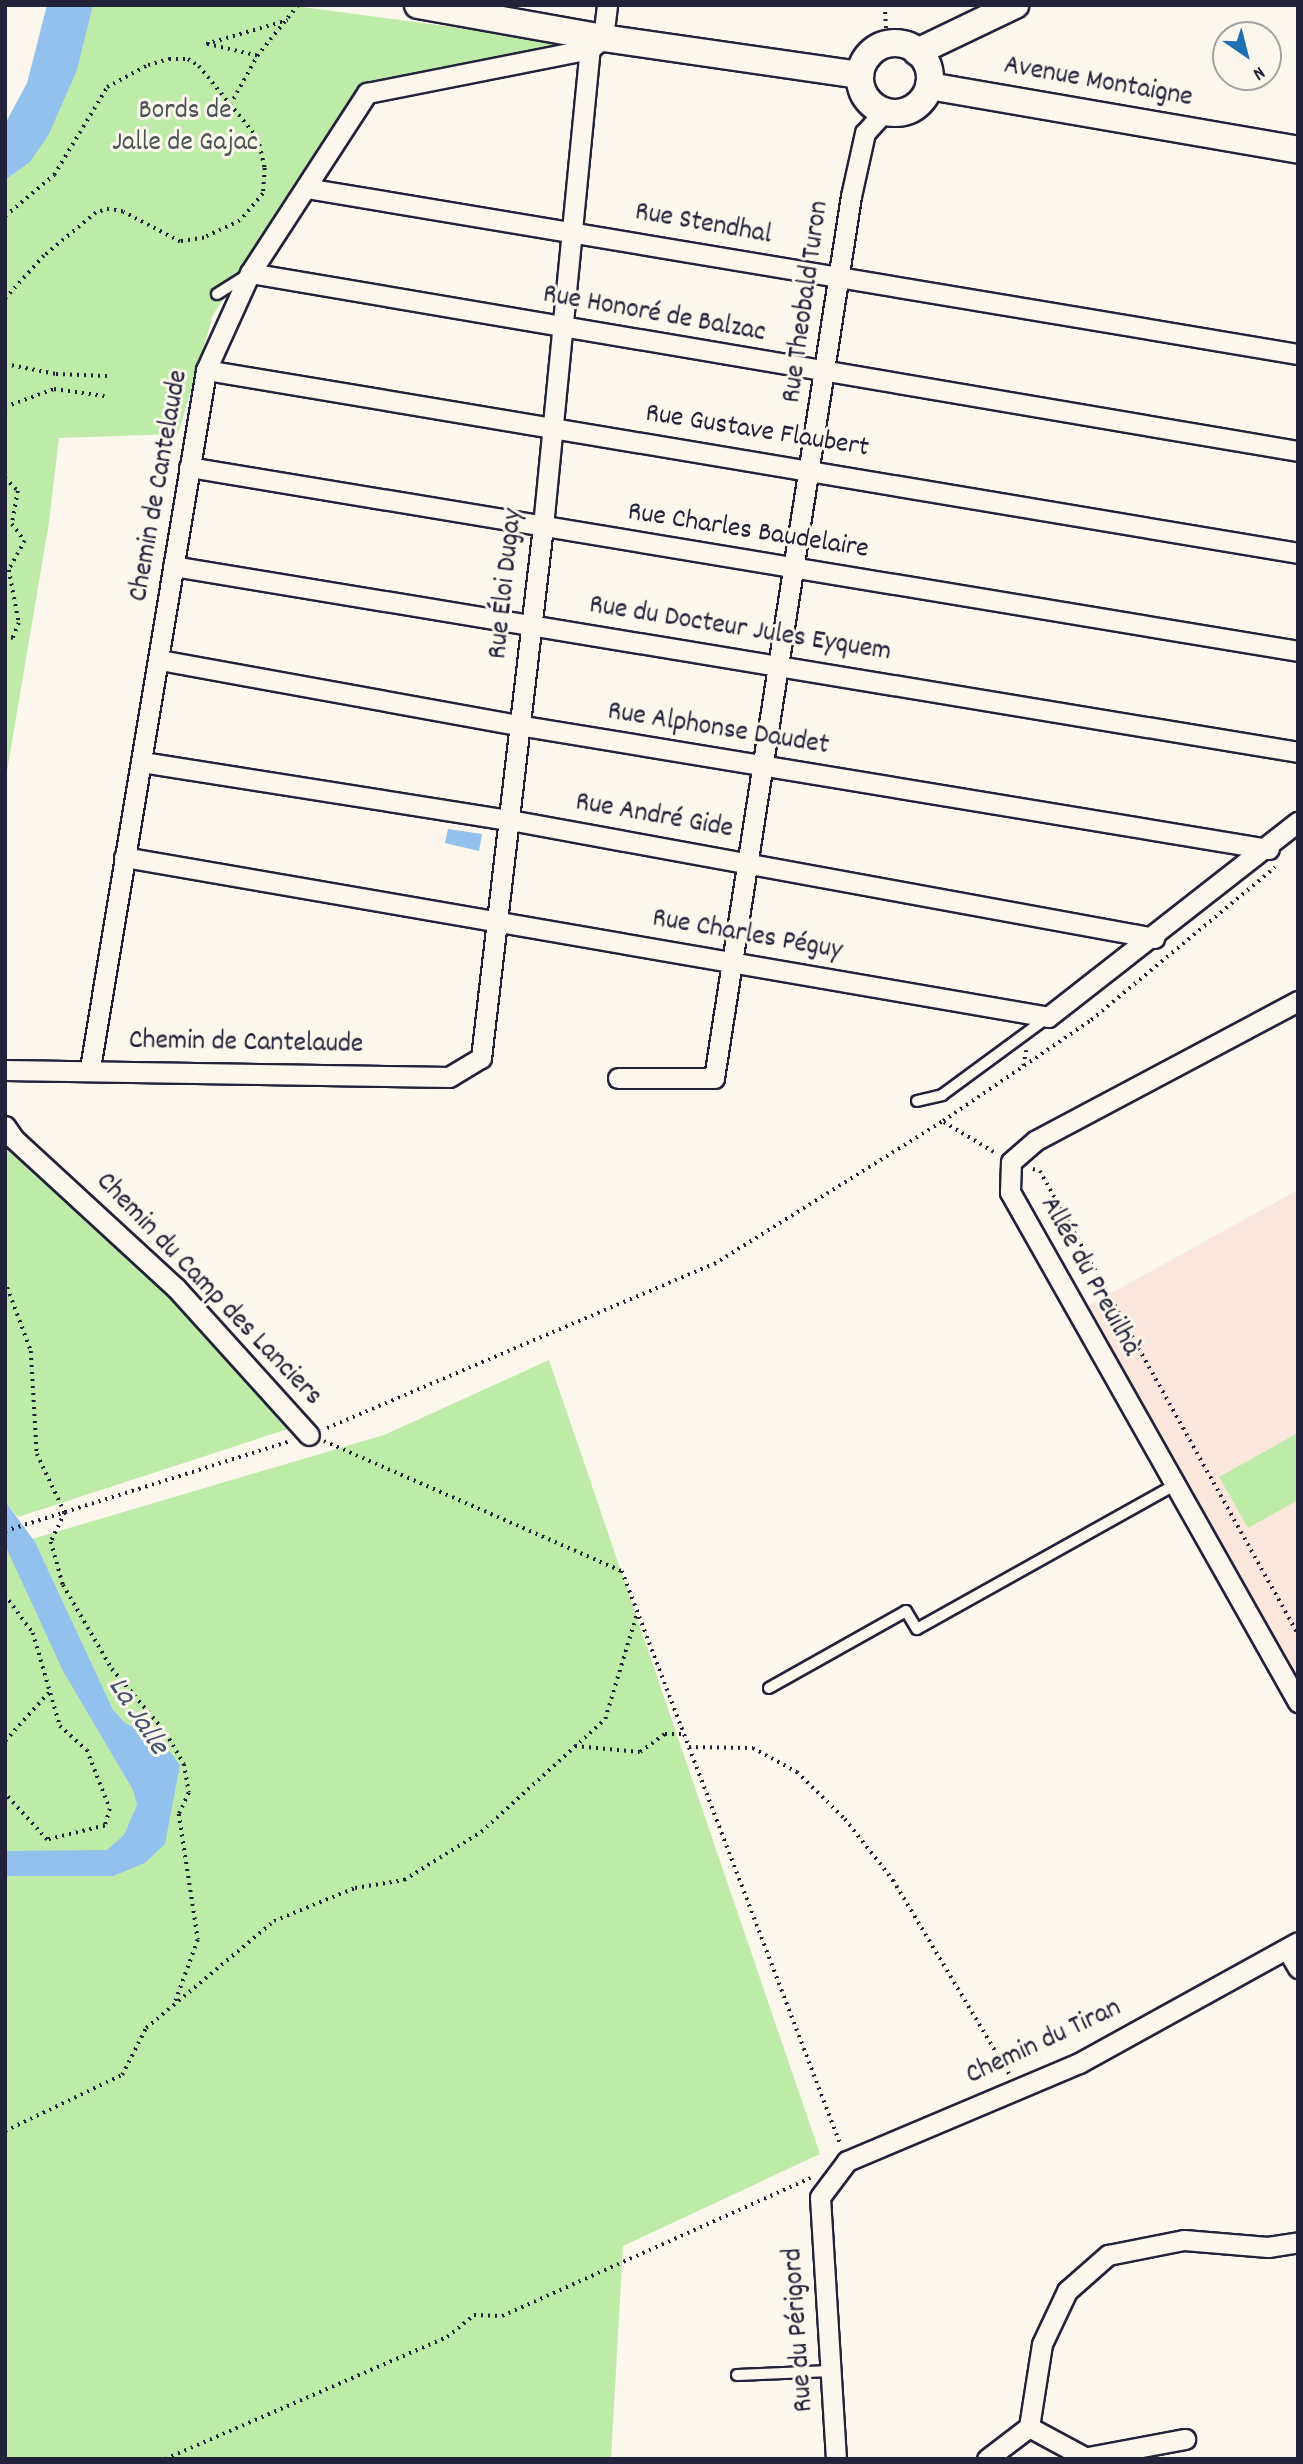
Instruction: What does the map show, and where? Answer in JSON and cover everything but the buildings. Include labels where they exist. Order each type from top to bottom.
[{"type":"main road","points":[[418,5],[597,44],[860,75]]},
{"type":"main road","points":[[918,51],[928,67],[929,86],[917,106],[907,111],[884,112],[865,97],[860,75],[869,55],[887,44],[918,51],[1015,5]]},
{"type":"main road","name":"Avenue Montaigne","points":[[929,86],[1298,150]]},
{"type":"street","name":"Rue Éloi Dugay","points":[[402,1076],[449,1077],[481,1058],[500,922],[518,725],[543,526],[550,426],[572,231],[597,44],[607,5]]},
{"type":"street","name":"Chemin de Cantelaude","points":[[90,1068],[124,857],[160,660],[206,370],[250,273],[367,93],[597,44]]},
{"type":"street","name":"Rue Theobald Turon","points":[[618,1078],[713,1078],[746,862],[781,664],[793,568],[842,277],[851,196],[865,133],[884,112]]},
{"type":"street","name":"Rue Stendhal","points":[[306,188],[1298,354]]},
{"type":"street","name":"Rue Honoré de Balzac","points":[[250,273],[561,328],[1298,451]]},
{"type":"street","name":"Rue Gustave Flaubert","points":[[206,370],[810,469],[1298,553]]},
{"type":"street","name":"Rue Charles Baudelaire","points":[[189,467],[1298,651]]},
{"type":"street","name":"Rue du Docteur Jules Eyquem","points":[[173,566],[781,664],[1298,752]]},
{"type":"street","name":"Rue Alphonse Daudet","points":[[160,660],[1274,856]]},
{"type":"street","name":"Rue André Gide","points":[[142,762],[510,820],[1154,937]]},
{"type":"street","points":[[1048,1017],[1154,937],[1274,856],[1298,822]]},
{"type":"street","name":"Rue Charles Péguy","points":[[124,857],[1048,1017]]},
{"type":"street","points":[[1011,1162],[1035,1141],[1298,1001]]},
{"type":"street","name":"Chemin de Cantelaude","points":[[5,1070],[90,1068],[402,1076]]},
{"type":"street","name":"Chemin du Camp des Lanciers","points":[[5,1126],[176,1288],[309,1435]]},
{"type":"street","name":"Allée du Preuilhà","points":[[1011,1162],[1010,1192],[1173,1486],[1298,1702]]},
{"type":"street","points":[[1292,1945],[1298,1968]]},
{"type":"street","name":"Chemin du Tiran","points":[[847,2161],[1079,2063],[1292,1945]]},
{"type":"street","name":"Rue du Périgord","points":[[836,2459],[820,2197],[847,2161]]},
{"type":"street","points":[[987,2459],[1028,2427],[1042,2344],[1067,2291],[1108,2255],[1184,2240],[1268,2247],[1298,2242]]},
{"type":"street","points":[[1028,2427],[1088,2458],[1185,2439]]},
{"type":"lane","points":[[217,293],[250,273]]},
{"type":"lane","points":[[916,1101],[942,1095],[1048,1017]]},
{"type":"lane","points":[[769,1688],[906,1611],[917,1629],[1173,1486]]},
{"type":"lane","points":[[737,2375],[831,2371]]},
{"type":"path","points":[[230,105],[257,56],[298,5]]},
{"type":"path","points":[[885,5],[887,44]]},
{"type":"path","points":[[257,56],[206,44],[288,20]]},
{"type":"path","points":[[5,216],[54,175],[107,86],[128,72],[169,59],[188,59],[208,73],[258,138],[265,168],[263,194],[240,221],[204,238],[180,242],[123,212],[109,209],[96,213],[44,256],[5,299]]},
{"type":"path","points":[[5,364],[56,374],[107,376]]},
{"type":"path","points":[[5,407],[54,389],[104,396]]},
{"type":"path","points":[[5,478],[18,491],[12,524],[25,541],[7,569],[19,623],[13,638],[5,639]]},
{"type":"path","points":[[5,1531],[309,1435],[714,1264],[943,1121],[1091,1020],[1274,856]]},
{"type":"path","points":[[943,1121],[1011,1162],[1040,1171],[1298,1634]]},
{"type":"path","points":[[5,1281],[31,1351],[37,1454],[65,1513]]},
{"type":"path","points":[[165,2459],[447,2337],[474,2315],[502,2316],[847,2161],[622,1571],[309,1435]]},
{"type":"path","points":[[65,1513],[51,1542],[63,1586],[112,1669],[166,1733],[184,1764],[188,1793],[179,1814],[198,1940],[174,2005]]},
{"type":"path","points":[[5,1595],[33,1633],[60,1726],[87,1750],[110,1809],[105,1826],[47,1840],[5,1794]]},
{"type":"path","points":[[5,2131],[122,2075],[146,2028],[274,1921],[355,1888],[404,1880],[481,1832],[605,1719],[638,1612]]},
{"type":"path","points":[[5,1741],[50,1691]]},
{"type":"path","points":[[575,1746],[640,1752],[665,1734],[684,1734]]},
{"type":"path","points":[[689,1746],[753,1748],[797,1772],[845,1819],[893,1880],[1018,2089]]},
{"type":"shaded area","points":[[1298,1190],[1298,1702],[1077,1312]]},
{"type":"green space","name":"Bords de Jalle de Gajac","points":[[93,5],[288,5],[557,41],[554,52],[357,93],[213,315],[178,434],[59,438],[49,522],[5,783],[5,180],[30,162],[82,44]]},
{"type":"green space","points":[[5,1144],[80,1203],[294,1427],[18,1517],[5,1501]]},
{"type":"green space","points":[[549,1360],[820,2154],[623,2246],[611,2459],[5,2459],[5,1547],[384,1435]]},
{"type":"green space","points":[[1298,1433],[1298,1500],[1248,1528],[1219,1477]]},
{"type":"water","points":[[47,5],[93,5],[77,70],[49,134],[30,162],[5,180],[5,124],[27,83]]},
{"type":"water","points":[[448,829],[482,834],[479,851],[445,843]]},
{"type":"water","points":[[5,1501],[35,1542],[113,1710],[125,1723],[161,1740],[180,1765],[165,1844],[145,1863],[113,1876],[5,1876],[5,1851],[107,1850],[124,1835],[137,1805],[133,1790],[63,1671],[5,1545]]},
{"type":"water label","name":"La Jalle","points":[[136,1717]]}]
